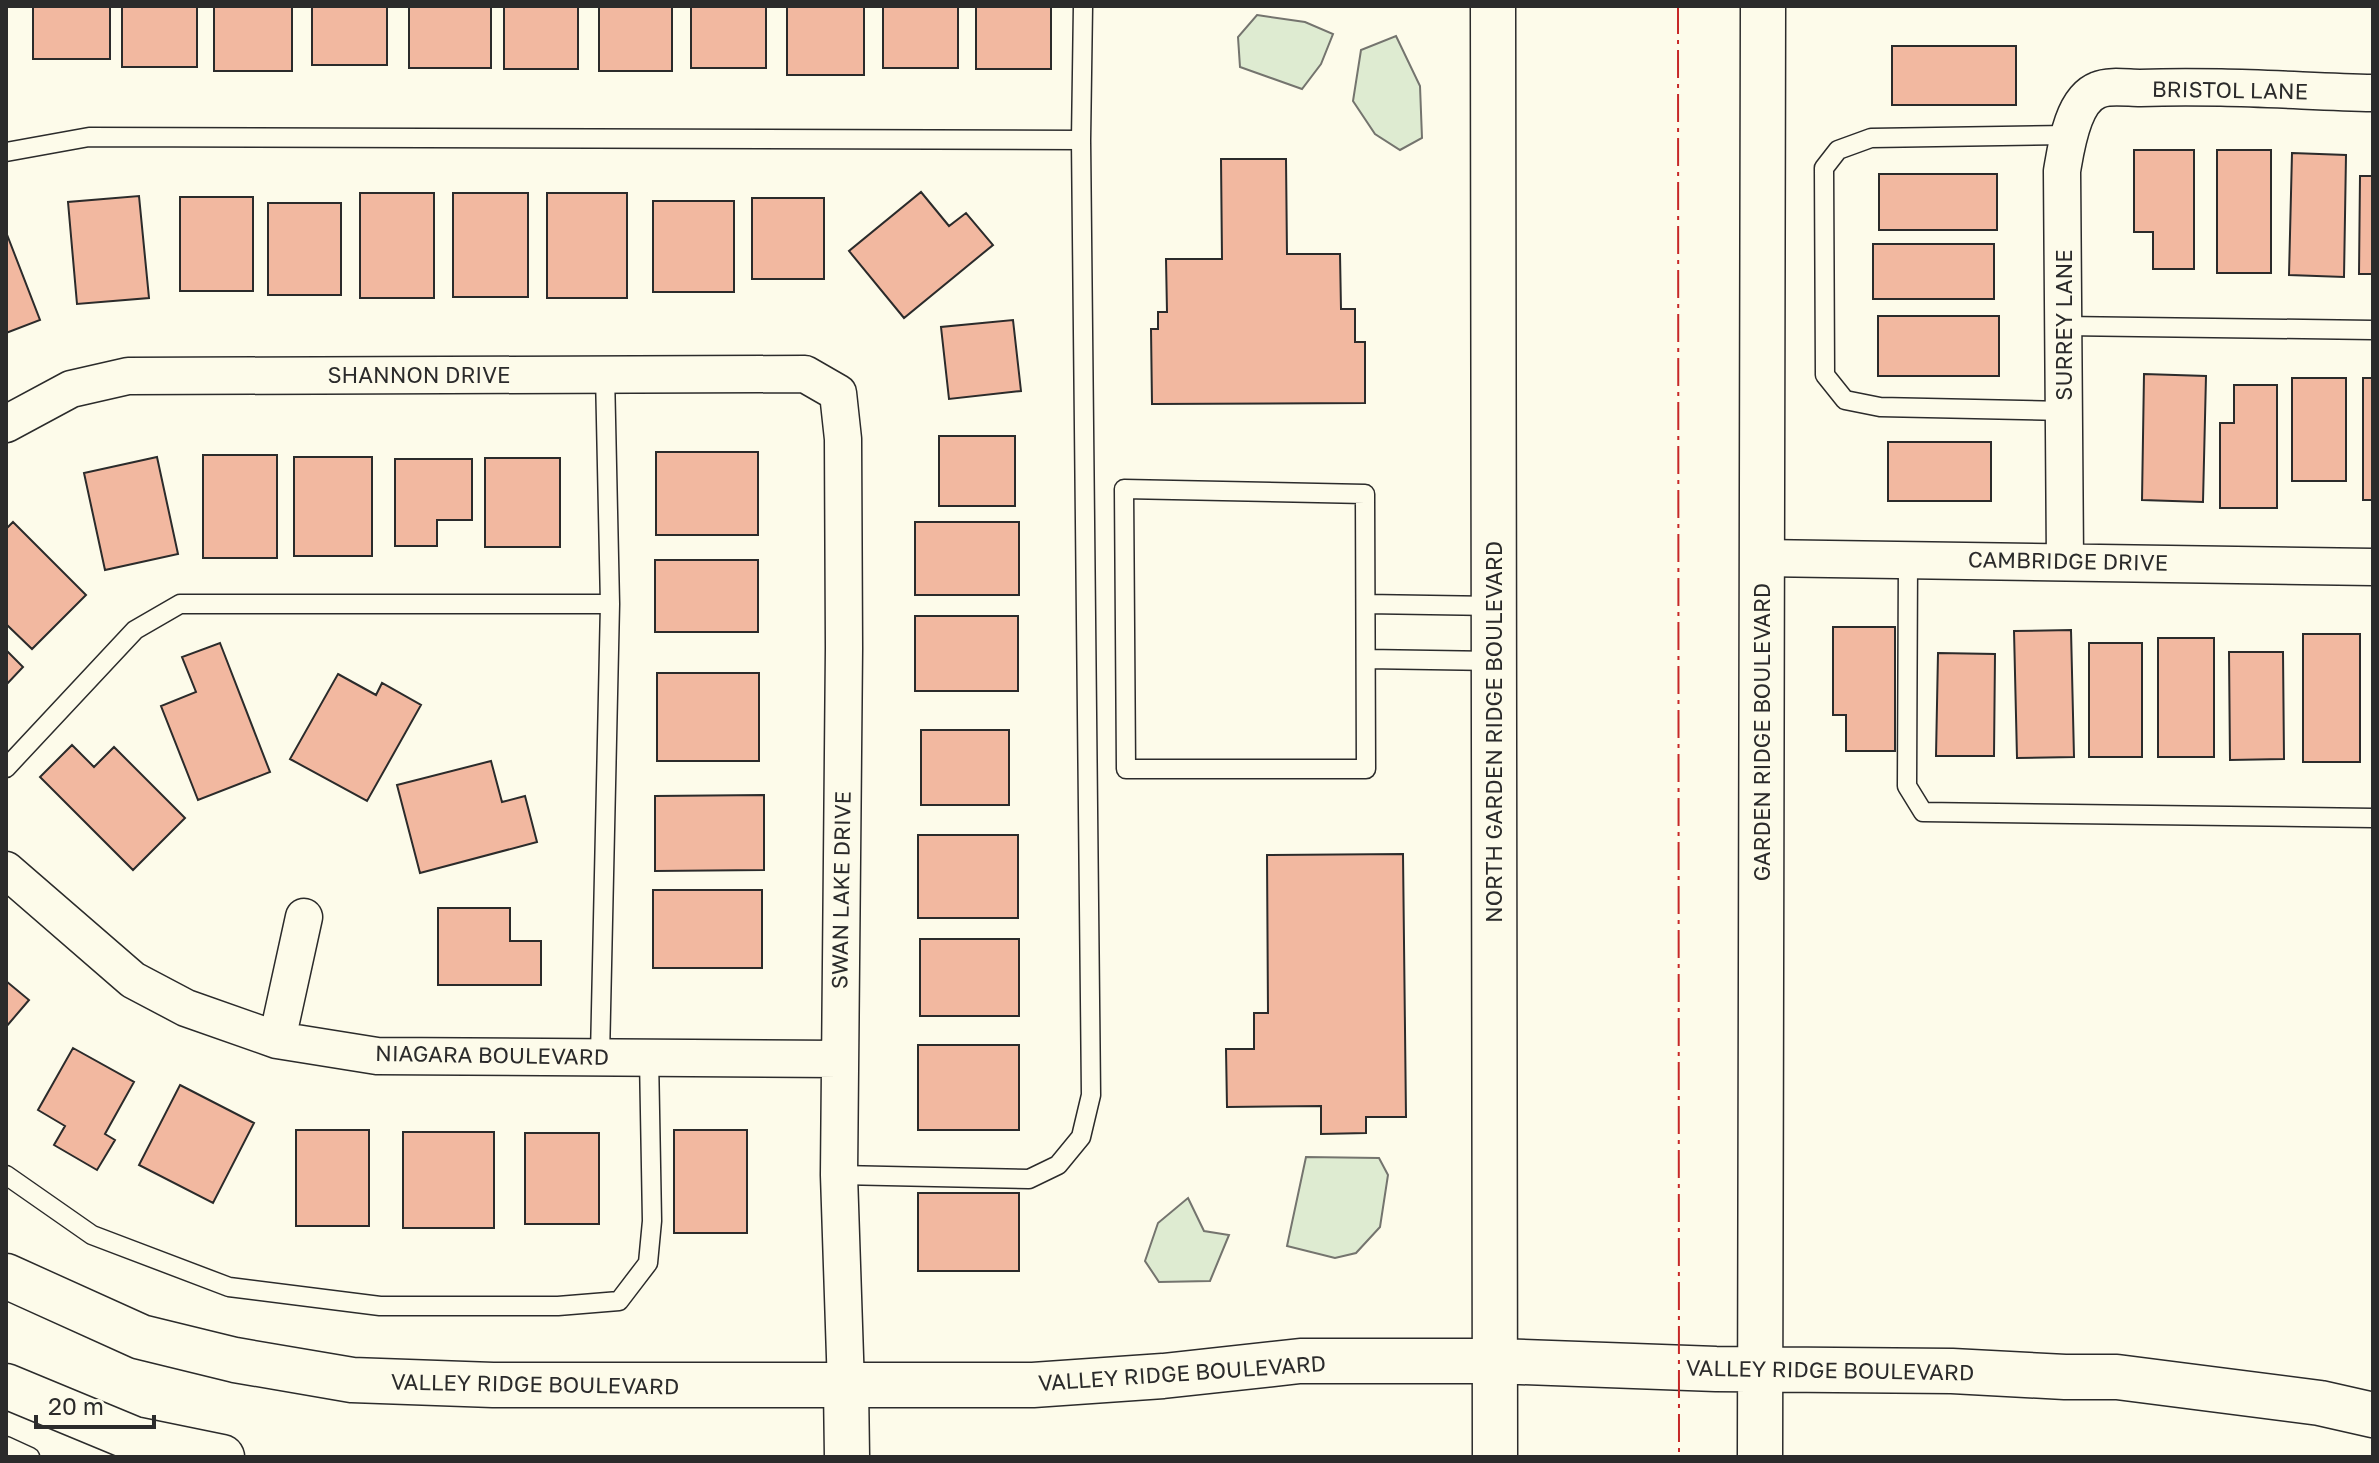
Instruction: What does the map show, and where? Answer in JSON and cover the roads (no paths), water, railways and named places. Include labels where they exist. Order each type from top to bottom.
[{"type":"main road","name":"NORTH GARDEN RIDGE BOULEVARD","points":[[1493,6],[1495,1457]]},
{"type":"main road","name":"GARDEN RIDGE BOULEVARD","points":[[1760,1457],[1763,6]]},
{"type":"main road","name":"VALLEY RIDGE BOULEVARD","points":[[6,1276],[141,1337],[235,1360],[352,1380],[493,1385],[1033,1385],[1163,1376],[1300,1361],[1495,1361],[2117,1377],[2320,1403],[2373,1415]]},
{"type":"main road","points":[[6,1386],[134,1439],[222,1457]]},
{"type":"main road","points":[[846,1387],[847,1457]]},
{"type":"street","name":"BRISTOL LANE","points":[[2090,97],[2097,90],[2162,87],[2373,93]]},
{"type":"street","name":"SURREY LANE","points":[[2065,561],[2062,171],[2068,135],[2082,104],[2090,97]]},
{"type":"street","name":"SHANNON DRIVE","points":[[6,424],[71,389],[128,376],[805,374],[838,393]]},
{"type":"street","name":"SWAN LAKE DRIVE","points":[[838,393],[843,439],[844,648],[839,1175],[846,1387]]},
{"type":"street","name":"CAMBRIDGE DRIVE","points":[[1762,558],[2373,567]]},
{"type":"street","name":"NIAGARA BOULEVARD","points":[[6,870],[133,980],[186,1008],[277,1040],[377,1056],[839,1059]]},
{"type":"street","points":[[277,1040],[304,917]]},
{"type":"lane","points":[[839,1175],[1029,1179],[1058,1165],[1081,1137],[1091,1095],[1081,140],[1083,6]]},
{"type":"lane","points":[[2064,411],[1880,407],[1845,400],[1825,375],[1824,168],[1838,150],[1871,138],[2068,135]]},
{"type":"lane","points":[[6,152],[89,137],[1081,140]]},
{"type":"lane","points":[[2064,326],[2373,330]]},
{"type":"lane","points":[[600,1056],[610,604],[605,374]]},
{"type":"lane","points":[[1124,489],[1365,494],[1367,659],[1366,769],[1126,769],[1124,489]]},
{"type":"lane","points":[[1908,559],[1907,786],[1923,812],[2373,818]]},
{"type":"lane","points":[[6,768],[135,630],[180,604],[610,604]]},
{"type":"lane","points":[[1366,604],[1494,606]]},
{"type":"lane","points":[[1367,659],[1494,661]]},
{"type":"lane","points":[[6,1175],[92,1235],[229,1287],[380,1306],[558,1306],[619,1301],[648,1263],[652,1221],[649,1057]]},
{"type":"lane","points":[[6,1446],[30,1457]]}]
